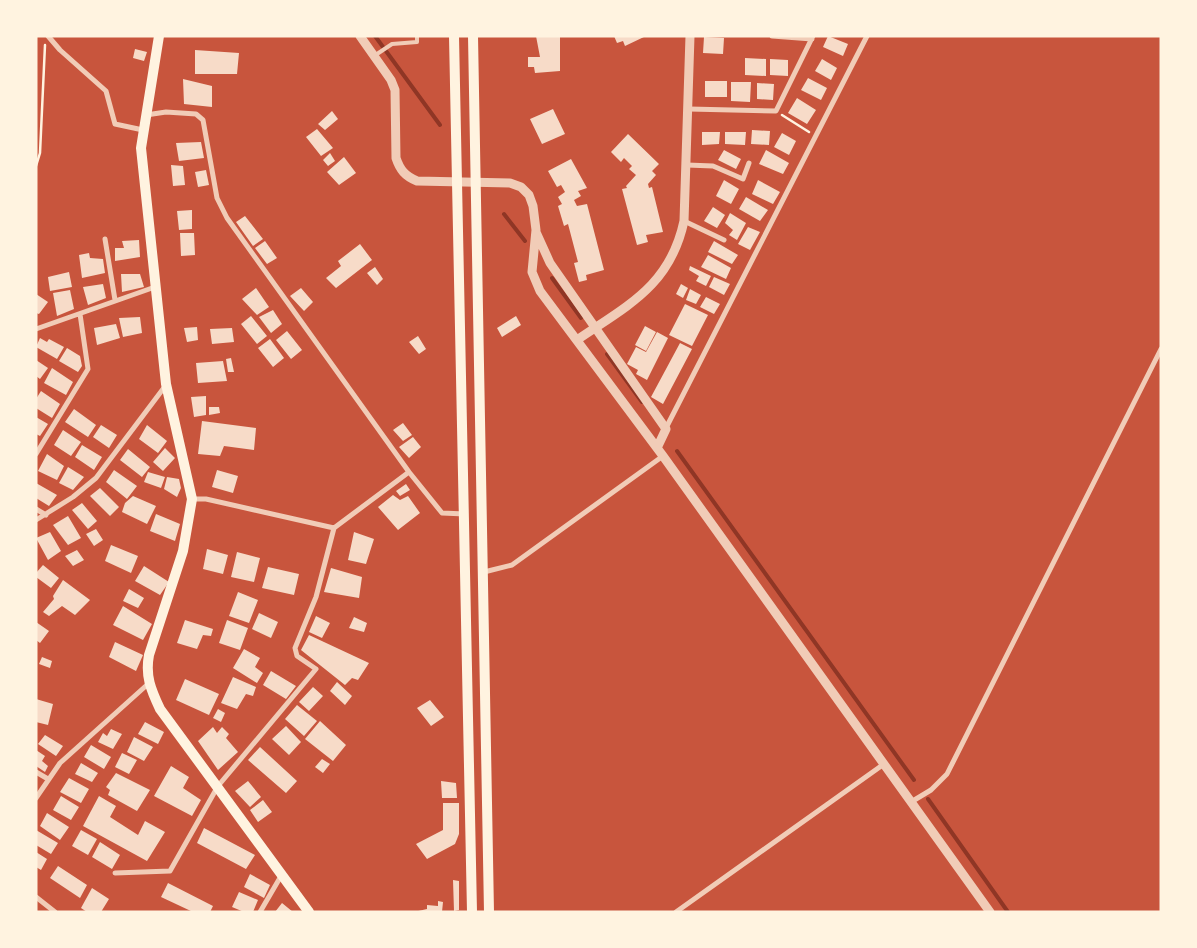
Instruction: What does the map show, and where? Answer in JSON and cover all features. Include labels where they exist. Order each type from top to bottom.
[{"type":"main road","points":[[160,36],[142,130],[141,148],[166,384],[192,499],[183,551],[149,655],[146,670],[148,684],[160,710],[218,786],[309,912]]},
{"type":"main road","points":[[454,36],[472,912]]},
{"type":"main road","points":[[473,36],[489,912]]},
{"type":"street","points":[[46,36],[106,91],[115,124],[142,130]]},
{"type":"street","points":[[360,36],[377,53],[395,90],[396,158],[400,168],[408,178],[417,182],[510,183],[521,187],[531,200],[536,230],[550,263],[666,429]]},
{"type":"street","points":[[577,340],[644,294],[658,280],[671,261],[680,240],[684,221],[687,165],[690,36]]},
{"type":"street","points":[[689,109],[776,111],[812,38],[772,36]]},
{"type":"street","points":[[657,448],[867,36]]},
{"type":"street","points":[[146,115],[166,112],[196,114],[203,120],[217,198],[227,218],[409,472],[442,513],[465,514]]},
{"type":"street","points":[[687,165],[713,166],[743,179],[749,163]]},
{"type":"street","points":[[684,221],[724,240]]},
{"type":"street","points":[[536,230],[532,272],[540,291],[663,456],[990,912]]},
{"type":"street","points":[[105,239],[114,300]]},
{"type":"street","points":[[36,329],[155,287]]},
{"type":"street","points":[[36,454],[88,369],[80,314]]},
{"type":"street","points":[[912,802],[931,790],[947,774],[1161,349]]},
{"type":"street","points":[[36,520],[46,515],[96,478],[166,384]]},
{"type":"street","points":[[484,572],[512,565],[663,456]]},
{"type":"street","points":[[115,872],[170,871],[218,786],[316,669],[297,656],[295,648],[316,597],[334,528],[409,472]]},
{"type":"street","points":[[192,499],[206,499],[334,528]]},
{"type":"street","points":[[36,509],[46,515]]},
{"type":"street","points":[[36,798],[60,763],[148,684]]},
{"type":"street","points":[[676,912],[884,764]]},
{"type":"street","points":[[36,772],[48,779]]},
{"type":"street","points":[[260,912],[282,875]]},
{"type":"street","points":[[36,897],[54,911]]},
{"type":"lane","points":[[377,53],[392,44],[417,42],[417,36]]},
{"type":"path","points":[[36,166],[40,153],[46,36]]},
{"type":"path","points":[[776,111],[816,137]]},
{"type":"building","points":[[536,36],[560,36],[560,71],[535,73],[534,67],[528,67],[528,57],[540,57]]},
{"type":"building","points":[[614,36],[646,36],[625,46],[623,41],[617,43]]},
{"type":"building","points":[[828,36],[848,44],[843,56],[823,47]]},
{"type":"building","points":[[704,37],[724,38],[723,54],[703,53]]},
{"type":"building","points":[[135,49],[147,52],[144,61],[133,58]]},
{"type":"building","points":[[195,50],[239,53],[237,74],[195,74]]},
{"type":"building","points":[[745,58],[766,59],[766,76],[745,75]]},
{"type":"building","points":[[770,59],[788,60],[788,76],[770,75]]},
{"type":"building","points":[[822,59],[837,68],[831,80],[815,71]]},
{"type":"building","points":[[808,78],[827,88],[821,100],[801,90]]},
{"type":"building","points":[[183,79],[212,86],[212,107],[184,104]]},
{"type":"building","points":[[705,81],[727,81],[727,97],[705,97]]},
{"type":"building","points":[[731,82],[751,82],[750,102],[731,101]]},
{"type":"building","points":[[757,83],[774,84],[773,100],[757,99]]},
{"type":"building","points":[[797,98],[816,110],[807,124],[788,113]]},
{"type":"building","points":[[553,109],[565,134],[542,144],[530,119]]},
{"type":"building","points":[[332,111],[338,119],[325,130],[318,124]]},
{"type":"building","points":[[317,129],[333,148],[321,156],[306,137]]},
{"type":"building","points":[[752,130],[770,131],[769,145],[751,144]]},
{"type":"building","points":[[702,132],[720,132],[719,144],[702,145]]},
{"type":"building","points":[[725,132],[746,132],[745,145],[725,144]]},
{"type":"building","points":[[782,133],[796,141],[789,155],[774,147]]},
{"type":"building","points":[[628,134],[659,164],[652,171],[656,175],[648,184],[649,188],[652,187],[663,232],[646,235],[648,242],[637,245],[622,189],[627,188],[626,186],[636,175],[629,169],[632,166],[624,158],[621,162],[611,152]]},
{"type":"building","points":[[201,142],[204,158],[179,161],[176,143]]},
{"type":"building","points":[[724,150],[741,159],[736,169],[718,160]]},
{"type":"building","points":[[766,150],[789,163],[783,174],[759,164]]},
{"type":"building","points":[[330,153],[335,161],[328,166],[323,160]]},
{"type":"building","points":[[344,157],[356,173],[339,185],[327,172]]},
{"type":"building","points":[[571,159],[587,188],[578,191],[581,196],[574,200],[577,206],[587,204],[604,270],[586,275],[587,280],[579,282],[574,263],[578,262],[568,224],[564,226],[558,206],[562,204],[558,197],[565,192],[561,185],[557,187],[548,171]]},
{"type":"building","points":[[171,165],[183,166],[185,185],[173,186]]},
{"type":"building","points":[[206,170],[209,185],[198,187],[195,172]]},
{"type":"building","points":[[724,180],[739,189],[731,204],[716,196]]},
{"type":"building","points":[[758,180],[780,192],[773,204],[752,194]]},
{"type":"building","points":[[746,197],[768,210],[760,221],[739,209]]},
{"type":"building","points":[[713,207],[725,215],[717,228],[704,221]]},
{"type":"building","points":[[192,210],[192,229],[179,230],[177,211]]},
{"type":"building","points":[[730,213],[746,223],[737,240],[729,235],[733,230],[725,223]]},
{"type":"building","points":[[245,216],[263,239],[253,246],[236,222]]},
{"type":"building","points":[[748,227],[760,232],[750,250],[738,244]]},
{"type":"building","points":[[180,233],[194,233],[195,255],[181,256]]},
{"type":"building","points":[[139,240],[140,257],[115,261],[115,248],[124,248],[122,241]]},
{"type":"building","points":[[265,241],[277,258],[267,264],[255,248]]},
{"type":"building","points":[[714,241],[738,255],[732,264],[708,252]]},
{"type":"building","points":[[360,244],[372,260],[336,288],[326,278],[341,266],[338,261]]},
{"type":"building","points":[[89,253],[90,258],[103,259],[105,273],[82,278],[79,255]]},
{"type":"building","points":[[708,255],[731,268],[726,279],[701,267]]},
{"type":"building","points":[[690,266],[711,276],[706,286],[696,281],[699,276],[689,270]]},
{"type":"building","points":[[375,267],[383,279],[377,285],[367,273]]},
{"type":"building","points":[[69,272],[72,287],[50,291],[48,277]]},
{"type":"building","points":[[121,274],[140,274],[144,287],[122,292]]},
{"type":"building","points":[[714,277],[730,284],[724,295],[709,287]]},
{"type":"building","points":[[103,284],[106,298],[88,305],[83,287]]},
{"type":"building","points":[[681,284],[688,288],[683,298],[676,294]]},
{"type":"building","points":[[256,288],[269,307],[257,315],[242,299]]},
{"type":"building","points":[[301,288],[313,302],[304,311],[290,296]]},
{"type":"building","points":[[690,289],[701,295],[696,304],[686,300]]},
{"type":"building","points":[[70,290],[74,309],[57,316],[53,293]]},
{"type":"building","points":[[36,294],[48,302],[39,314],[36,313]]},
{"type":"building","points":[[706,297],[720,304],[714,314],[700,307]]},
{"type":"building","points":[[685,304],[708,315],[692,346],[669,335]]},
{"type":"building","points":[[273,310],[282,324],[271,333],[259,317]]},
{"type":"building","points":[[251,316],[267,336],[257,344],[241,324]]},
{"type":"building","points":[[516,316],[521,325],[502,337],[497,328]]},
{"type":"building","points":[[140,317],[142,333],[123,337],[119,318]]},
{"type":"building","points":[[116,324],[120,338],[97,345],[94,328]]},
{"type":"building","points":[[645,326],[656,332],[646,351],[635,345]]},
{"type":"building","points":[[197,327],[198,340],[187,342],[184,328]]},
{"type":"building","points":[[232,328],[234,342],[212,344],[210,329]]},
{"type":"building","points":[[287,331],[302,350],[291,359],[276,340]]},
{"type":"building","points":[[657,332],[668,338],[647,380],[636,374],[638,370],[627,364],[636,347],[646,352]]},
{"type":"building","points":[[418,336],[426,349],[419,354],[409,342]]},
{"type":"building","points":[[40,338],[47,342],[49,339],[64,347],[57,359],[36,347]]},
{"type":"building","points":[[270,339],[284,358],[273,367],[258,348]]},
{"type":"building","points":[[680,343],[692,349],[663,404],[651,397]]},
{"type":"building","points":[[67,348],[80,356],[82,366],[78,372],[59,361]]},
{"type":"building","points":[[231,358],[234,372],[228,372],[226,359]]},
{"type":"building","points":[[36,360],[48,368],[40,379],[36,376]]},
{"type":"building","points":[[223,361],[227,381],[198,383],[196,363]]},
{"type":"building","points":[[52,368],[73,382],[66,395],[44,383]]},
{"type":"building","points":[[41,391],[60,404],[52,418],[36,408],[36,399]]},
{"type":"building","points":[[206,396],[206,415],[194,417],[191,397]]},
{"type":"building","points":[[209,407],[219,407],[220,413],[209,415]]},
{"type":"building","points":[[74,409],[96,425],[88,437],[65,422]]},
{"type":"building","points":[[36,417],[48,424],[40,436],[36,434]]},
{"type":"building","points":[[202,421],[256,428],[254,450],[224,446],[220,456],[198,454]]},
{"type":"building","points":[[403,423],[412,435],[403,441],[393,430]]},
{"type":"building","points":[[101,425],[117,435],[109,448],[93,437]]},
{"type":"building","points":[[147,425],[167,441],[158,453],[139,439]]},
{"type":"building","points":[[63,430],[81,442],[71,456],[54,445]]},
{"type":"building","points":[[413,437],[421,447],[409,458],[399,447]]},
{"type":"building","points":[[82,445],[102,457],[94,470],[75,457]]},
{"type":"building","points":[[165,448],[175,458],[163,471],[153,462]]},
{"type":"building","points":[[128,449],[150,467],[142,477],[120,460]]},
{"type":"building","points":[[47,454],[64,466],[57,480],[38,471]]},
{"type":"building","points":[[68,467],[84,477],[73,490],[59,483]]},
{"type":"building","points":[[114,470],[137,486],[127,499],[106,482]]},
{"type":"building","points":[[217,470],[238,476],[233,493],[212,487]]},
{"type":"building","points":[[148,472],[165,477],[161,488],[144,482]]},
{"type":"building","points":[[167,477],[179,479],[181,488],[177,497],[164,489]]},
{"type":"building","points":[[36,483],[57,495],[49,506],[36,498]]},
{"type":"building","points":[[406,484],[410,490],[400,496],[396,491]]},
{"type":"building","points":[[100,488],[119,507],[110,516],[90,496]]},
{"type":"building","points":[[393,495],[400,500],[408,496],[420,513],[398,530],[378,507]]},
{"type":"building","points":[[133,496],[156,506],[147,524],[122,512],[125,503]]},
{"type":"building","points":[[82,503],[97,521],[88,529],[72,510]]},
{"type":"building","points":[[156,514],[180,524],[175,541],[150,531]]},
{"type":"building","points":[[68,516],[81,538],[68,545],[53,525]]},
{"type":"building","points":[[96,529],[103,540],[94,546],[86,534]]},
{"type":"building","points":[[50,532],[61,551],[48,560],[36,538]]},
{"type":"building","points":[[354,532],[374,539],[366,564],[348,560]]},
{"type":"building","points":[[111,545],[138,556],[131,573],[105,561]]},
{"type":"building","points":[[207,549],[228,555],[223,574],[203,569]]},
{"type":"building","points":[[77,550],[84,560],[73,566],[65,556]]},
{"type":"building","points":[[237,552],[260,558],[254,582],[231,577]]},
{"type":"building","points":[[43,565],[59,578],[51,588],[36,577],[36,573]]},
{"type":"building","points":[[144,566],[169,582],[160,595],[135,581]]},
{"type":"building","points":[[268,567],[299,574],[294,595],[262,588]]},
{"type":"building","points":[[331,568],[362,577],[359,598],[324,592]]},
{"type":"building","points":[[63,580],[90,600],[75,615],[62,606],[49,616],[43,612],[54,599],[53,596]]},
{"type":"building","points":[[129,589],[144,598],[138,608],[123,601]]},
{"type":"building","points":[[238,592],[258,600],[249,623],[229,616]]},
{"type":"building","points":[[123,606],[152,624],[143,640],[113,625]]},
{"type":"building","points":[[259,613],[278,622],[271,638],[252,629]]},
{"type":"building","points":[[316,616],[330,623],[322,638],[309,632]]},
{"type":"building","points":[[354,617],[367,623],[364,632],[349,628]]},
{"type":"building","points":[[185,620],[213,629],[211,636],[203,635],[197,649],[177,643]]},
{"type":"building","points":[[227,620],[248,628],[240,650],[219,643]]},
{"type":"building","points":[[36,622],[49,631],[40,643],[36,640]]},
{"type":"building","points":[[309,635],[369,663],[358,680],[352,678],[345,685],[301,650]]},
{"type":"building","points":[[115,642],[143,655],[136,671],[109,657]]},
{"type":"building","points":[[244,649],[260,658],[255,667],[263,673],[257,683],[233,668]]},
{"type":"building","points":[[42,657],[52,661],[50,668],[39,664]]},
{"type":"building","points":[[271,671],[296,686],[286,699],[263,685]]},
{"type":"building","points":[[233,677],[256,687],[253,696],[246,694],[237,709],[221,703]]},
{"type":"building","points":[[185,679],[219,694],[209,715],[176,700]]},
{"type":"building","points":[[337,682],[352,696],[345,705],[330,691]]},
{"type":"building","points":[[313,687],[323,696],[309,711],[299,702]]},
{"type":"building","points":[[36,699],[53,704],[48,725],[36,722]]},
{"type":"building","points":[[430,700],[444,717],[431,726],[417,708]]},
{"type":"building","points":[[297,705],[317,721],[304,736],[285,719]]},
{"type":"building","points":[[218,709],[225,713],[221,722],[213,718]]},
{"type":"building","points":[[320,721],[346,745],[333,761],[305,739]]},
{"type":"building","points":[[145,722],[164,732],[158,744],[138,734]]},
{"type":"building","points":[[286,726],[301,742],[289,755],[272,739]]},
{"type":"building","points":[[213,727],[217,733],[222,727],[229,734],[226,738],[238,752],[218,770],[198,741]]},
{"type":"building","points":[[111,729],[122,734],[113,749],[98,742],[103,733],[107,736]]},
{"type":"building","points":[[45,735],[63,746],[56,756],[38,744]]},
{"type":"building","points":[[134,737],[153,747],[144,761],[127,752]]},
{"type":"building","points":[[91,745],[111,757],[104,769],[84,757]]},
{"type":"building","points":[[260,747],[297,781],[286,793],[248,760]]},
{"type":"building","points":[[36,750],[45,756],[42,761],[48,766],[45,772],[36,766]]},
{"type":"building","points":[[122,753],[137,760],[129,774],[115,767]]},
{"type":"building","points":[[322,759],[330,764],[323,773],[315,767]]},
{"type":"building","points":[[81,763],[98,773],[92,782],[75,774]]},
{"type":"building","points":[[171,766],[189,777],[183,788],[201,800],[192,816],[154,796]]},
{"type":"building","points":[[116,773],[150,790],[137,811],[108,795],[110,790],[106,787]]},
{"type":"building","points":[[69,778],[89,789],[81,803],[60,792]]},
{"type":"building","points":[[248,781],[261,797],[250,807],[235,791]]},
{"type":"building","points":[[441,781],[456,783],[457,798],[442,798]]},
{"type":"building","points":[[61,796],[79,807],[71,820],[53,810]]},
{"type":"building","points":[[99,796],[116,806],[110,817],[138,835],[145,821],[165,832],[147,861],[83,826]]},
{"type":"building","points":[[263,800],[272,812],[258,822],[250,810]]},
{"type":"building","points":[[443,803],[459,803],[459,834],[455,844],[427,859],[416,844],[443,830]]},
{"type":"building","points":[[47,813],[69,827],[60,840],[40,826]]},
{"type":"building","points":[[204,828],[255,855],[246,869],[197,843]]},
{"type":"building","points":[[36,830],[58,843],[51,854],[36,845]]},
{"type":"building","points":[[81,830],[97,839],[88,855],[72,846]]},
{"type":"building","points":[[100,842],[120,855],[112,869],[92,857]]},
{"type":"building","points":[[36,852],[47,859],[41,870],[36,867]]},
{"type":"building","points":[[58,866],[87,885],[80,898],[50,878]]},
{"type":"building","points":[[250,874],[270,885],[264,898],[244,887]]},
{"type":"building","points":[[453,880],[459,881],[459,910],[454,911]]},
{"type":"building","points":[[168,883],[213,906],[210,912],[193,912],[161,897]]},
{"type":"building","points":[[92,888],[109,899],[101,912],[87,912],[81,908]]},
{"type":"building","points":[[239,892],[258,900],[253,912],[244,912],[232,907]]},
{"type":"building","points":[[438,901],[443,902],[442,912],[414,912],[427,909],[427,905],[438,906]]},
{"type":"building","points":[[282,903],[293,912],[275,912]]},
{"type":"waterway","points":[[375,36],[440,125]]},
{"type":"waterway","points":[[504,214],[525,241]]},
{"type":"waterway","points":[[552,278],[581,318]]},
{"type":"waterway","points":[[607,354],[642,402]]},
{"type":"waterway","points":[[677,451],[914,780]]},
{"type":"waterway","points":[[928,799],[1008,912]]}]
